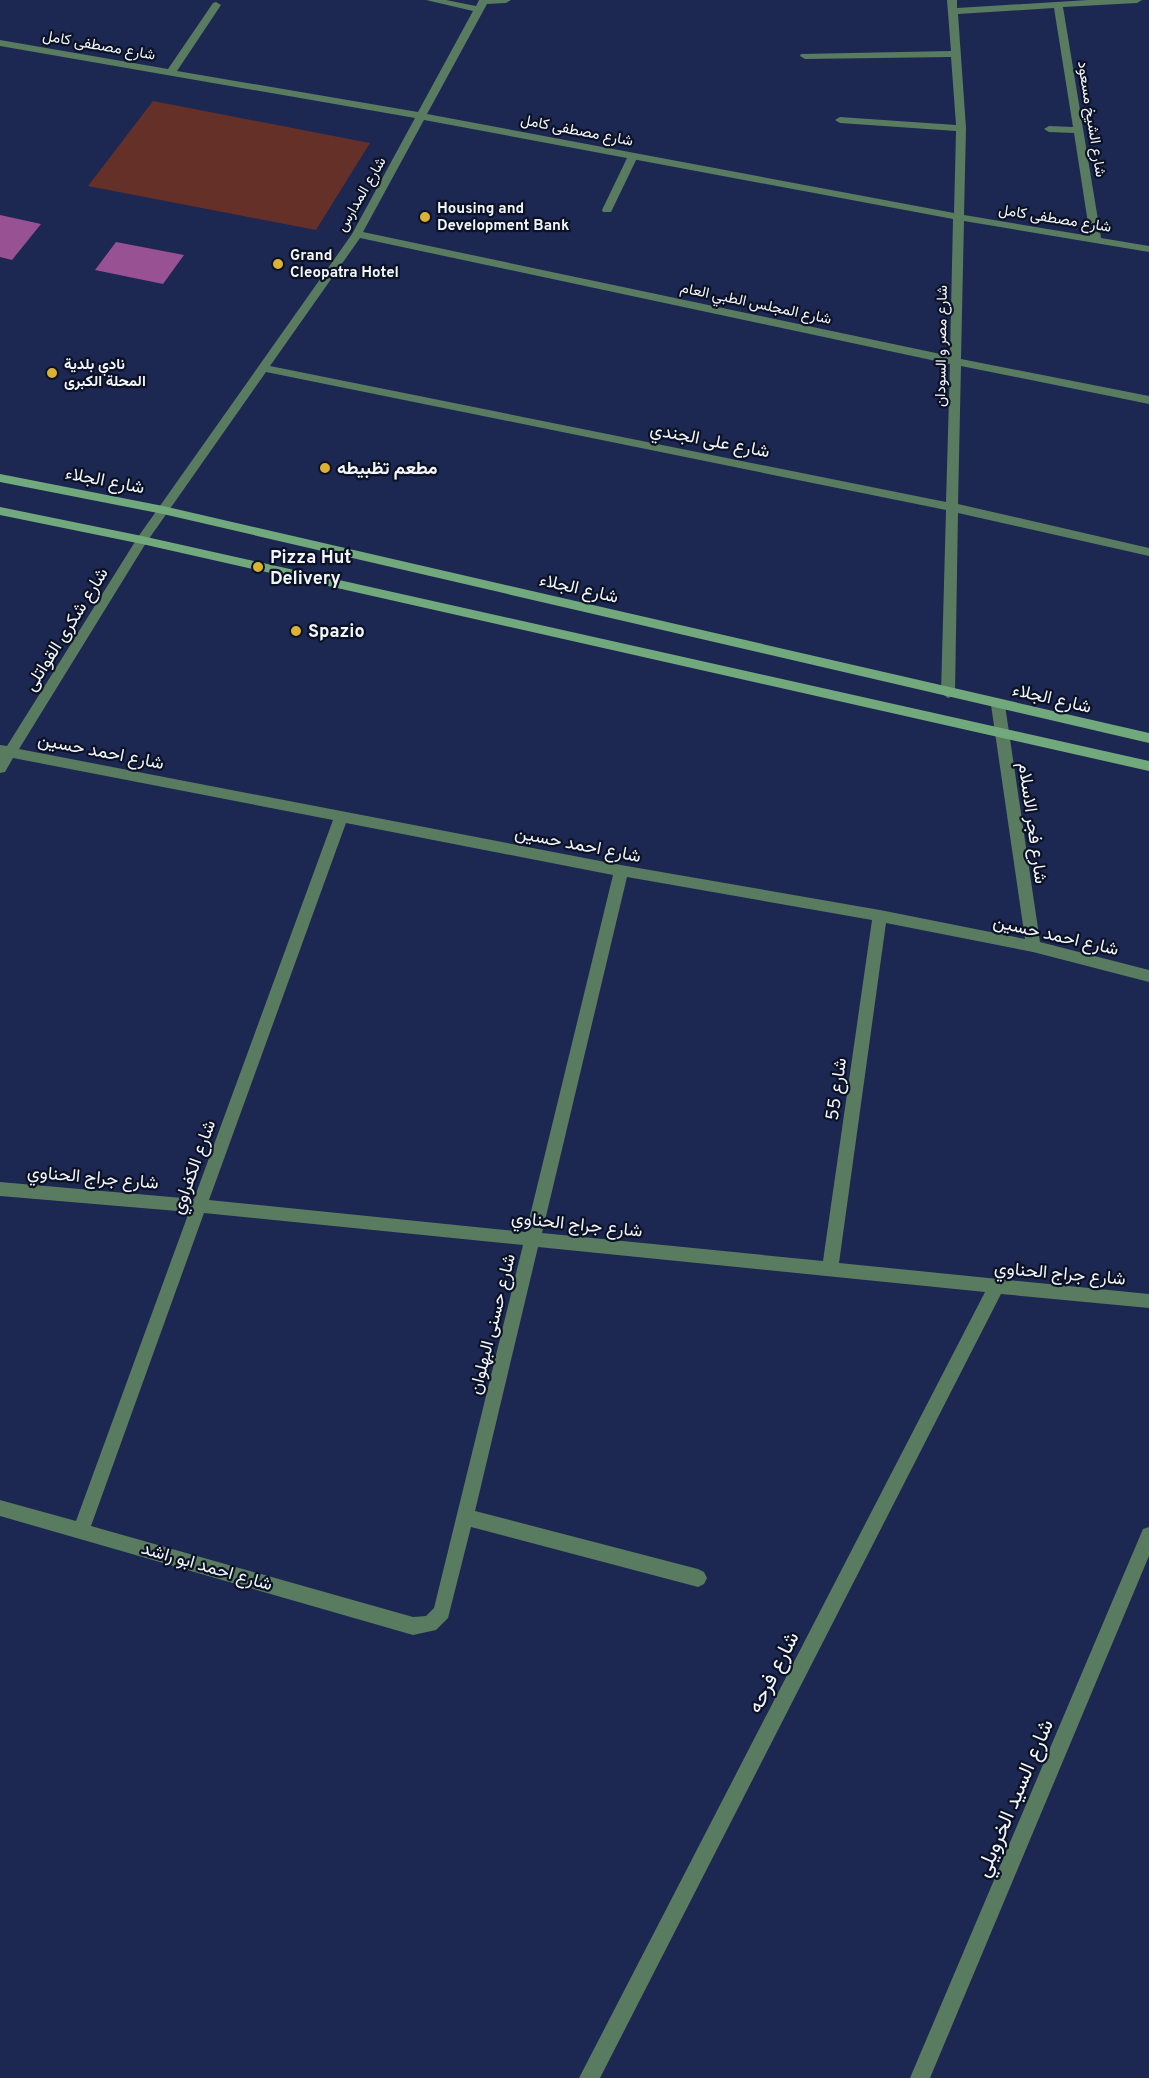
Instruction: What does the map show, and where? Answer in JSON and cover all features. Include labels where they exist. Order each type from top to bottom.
[{"type":"street","points":[[431,0],[481,3],[506,0]]},
{"type":"street","points":[[953,6],[1137,0]]},
{"type":"street","name":"شارع المدارس","points":[[163,510],[357,234],[481,3]]},
{"type":"street","name":"شارع الشيخ مسعود","points":[[1058,4],[1096,239]]},
{"type":"street","points":[[170,73],[216,5]]},
{"type":"street","name":"شارع مصر و السودان","points":[[948,693],[961,128],[953,6]]},
{"type":"street","name":"شارع مصطفى كامل","points":[[0,43],[422,116],[959,217],[1149,249]]},
{"type":"street","points":[[805,56],[956,54]]},
{"type":"street","points":[[840,120],[961,128]]},
{"type":"street","points":[[1049,129],[1078,130]]},
{"type":"street","points":[[607,210],[633,156]]},
{"type":"street","name":"شارع المجلس الطبي العام","points":[[357,234],[1149,400]]},
{"type":"street","name":"شارع على الجندي","points":[[263,368],[952,507],[1149,552]]},
{"type":"street","name":"شارع الجلاء","points":[[0,478],[163,510],[998,705],[1149,738]]},
{"type":"street","name":"شارع شكرى القواتلى","points":[[0,768],[5,751],[163,510]]},
{"type":"street","points":[[0,511],[142,540],[1149,766]]},
{"type":"street","name":"شارع فجر الاسلام","points":[[998,705],[1033,946]]},
{"type":"street","name":"شارع احمد حسين","points":[[5,751],[621,871],[880,916],[1033,946],[1149,976]]},
{"type":"street","name":"شارع الكفراوي","points":[[81,1530],[341,816]]},
{"type":"street","name":"شارع حسنى البهلوان","points":[[413,1626],[427,1626],[436,1621],[442,1612],[621,871]]},
{"type":"street","name":"شارع 55","points":[[830,1268],[880,916]]},
{"type":"street","name":"شارع جراج الحناوي","points":[[0,1189],[200,1206],[1149,1301]]},
{"type":"street","name":"شارع فرحه","points":[[589,2078],[996,1287]]},
{"type":"street","name":"شارع احمد ابو راشد","points":[[0,1508],[413,1626]]},
{"type":"street","points":[[465,1517],[698,1578]]},
{"type":"street","name":"شارع السيد الخرويلي","points":[[920,2078],[1149,1535]]},
{"type":"shaded area","points":[[153,101],[370,143],[316,230],[88,186]]},
{"type":"shaded area","points":[[0,215],[41,224],[12,260],[0,257]]},
{"type":"shaded area","points":[[116,242],[184,255],[163,284],[95,270]]},
{"type":"place","name":"Housing and Development Bank","points":[[425,217]]},
{"type":"place","name":"Grand Cleopatra Hotel","points":[[278,264]]},
{"type":"place","name":"نادي بلدية المحلة الكبرى","points":[[52,373]]},
{"type":"place","name":"مطعم تظبيطه","points":[[325,468]]},
{"type":"place","name":"Pizza Hut Delivery","points":[[258,567]]},
{"type":"place","name":"Spazio","points":[[296,631]]}]
